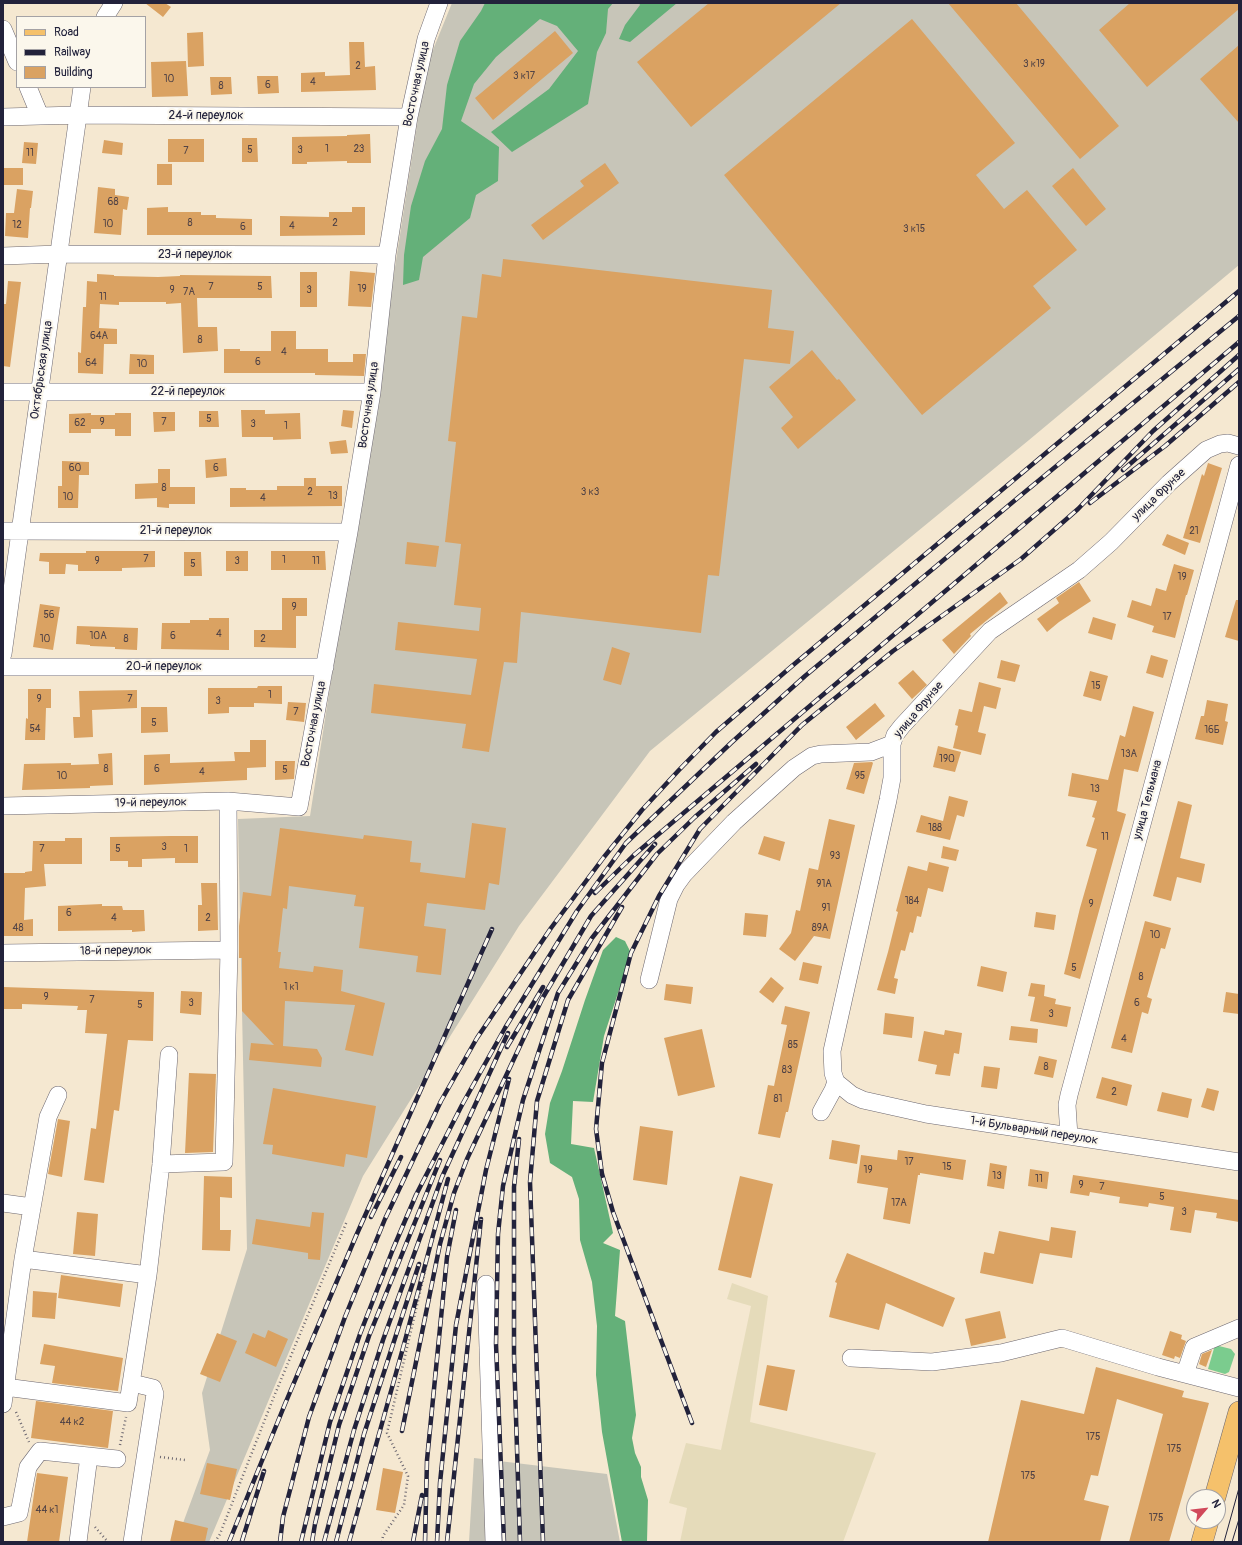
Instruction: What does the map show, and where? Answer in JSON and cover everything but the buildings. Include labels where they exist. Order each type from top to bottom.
[{"type":"main road","points":[[1217,1489],[1239,1412]]},
{"type":"main road","points":[[1202,1542],[1206,1529]]},
{"type":"street","points":[[106,16],[114,3]]},
{"type":"street","name":"Восточная улица","points":[[299,807],[349,532],[372,392],[387,255],[409,117],[426,39],[439,3]]},
{"type":"street","points":[[3,29],[16,60]]},
{"type":"street","points":[[28,88],[40,116]]},
{"type":"street","name":"Октябрьская улица","points":[[3,654],[82,88]]},
{"type":"street","name":"24-й переулок","points":[[3,117],[78,115],[409,117]]},
{"type":"street","name":"23-й переулок","points":[[3,256],[59,254],[387,255]]},
{"type":"street","name":"22-й переулок","points":[[3,392],[372,392]]},
{"type":"street","name":"улица Фрунзе","points":[[836,1082],[833,1073],[832,1051],[891,786],[892,744],[895,735],[990,631],[1079,570],[1091,560],[1169,483],[1206,450],[1220,444],[1228,443],[1239,446]]},
{"type":"street","name":"улица Тельмана","points":[[1069,1136],[1067,1105],[1069,1095],[1239,465]]},
{"type":"street","name":"21-й переулок","points":[[3,531],[349,532]]},
{"type":"street","name":"20-й переулок","points":[[3,667],[325,667]]},
{"type":"street","points":[[649,980],[669,899],[676,885],[684,874],[734,822],[794,768],[812,756],[821,754],[871,752],[892,744]]},
{"type":"street","points":[[161,1164],[224,1162],[229,950],[228,801]]},
{"type":"street","name":"19-й переулок","points":[[3,806],[228,801],[299,807]]},
{"type":"street","name":"18-й переулок","points":[[3,953],[229,950]]},
{"type":"street","points":[[5,1387],[128,1403],[148,1275],[161,1164],[169,1055]]},
{"type":"street","points":[[821,1112],[836,1082]]},
{"type":"street","name":"1-й Бульварный переулок","points":[[836,1082],[852,1095],[874,1102],[926,1114],[1239,1162]]},
{"type":"street","points":[[3,1404],[23,1259],[48,1117],[58,1095]]},
{"type":"street","points":[[3,1203],[32,1207]]},
{"type":"street","points":[[23,1259],[148,1275]]},
{"type":"street","points":[[486,1284],[494,1542]]},
{"type":"street","points":[[1185,1374],[1194,1347],[1239,1328]]},
{"type":"street","points":[[851,1358],[932,1362],[1001,1353],[1062,1338],[1185,1374],[1239,1388]]},
{"type":"street","points":[[132,1383],[153,1388],[155,1394],[132,1542]]},
{"type":"street","points":[[3,1516],[19,1513],[28,1467],[40,1451],[117,1459]]},
{"type":"street","points":[[78,1542],[89,1456]]},
{"type":"path","points":[[215,1542],[220,1534],[273,1399],[347,1221]]},
{"type":"path","points":[[382,1542],[383,1536],[404,1505],[408,1476],[387,1433],[429,1254]]},
{"type":"path","points":[[5,1387],[28,1442],[40,1451]]},
{"type":"path","points":[[117,1459],[128,1403]]},
{"type":"shaded area","points":[[452,3],[1239,3],[1239,265],[1029,440],[650,751],[519,926],[363,1176],[209,1542],[176,1542],[210,1450],[202,1393],[247,1249],[238,819],[310,816],[426,67]]},
{"type":"shaded area","points":[[732,1283],[768,1296],[750,1422],[876,1453],[843,1542],[680,1542],[687,1508],[669,1503],[686,1443],[721,1450],[751,1306],[727,1299]]},
{"type":"shaded area","points":[[474,1458],[607,1474],[620,1542],[469,1542]]},
{"type":"green space","points":[[485,3],[613,3],[608,9],[606,33],[597,52],[588,104],[512,152],[491,132],[549,89],[578,51],[557,26],[540,19],[496,57],[474,84],[461,121],[499,147],[498,181],[476,195],[470,218],[423,257],[419,280],[403,285],[404,255],[411,206],[425,161],[442,129],[447,85],[460,41]]},
{"type":"green space","points":[[639,3],[677,3],[630,42],[619,39],[625,25],[640,5]]},
{"type":"green space","points":[[616,937],[625,941],[631,953],[604,1036],[593,1102],[573,1101],[571,1144],[594,1148],[613,1233],[603,1243],[620,1250],[615,1316],[625,1321],[636,1415],[632,1438],[635,1453],[641,1467],[641,1477],[648,1500],[647,1542],[622,1542],[602,1432],[596,1375],[597,1326],[592,1282],[580,1240],[579,1199],[572,1177],[550,1163],[545,1134],[550,1103],[603,950]]},
{"type":"green space","points":[[1215,1345],[1231,1349],[1235,1354],[1229,1372],[1225,1374],[1208,1369]]},
{"type":"tram line","points":[[1224,1542],[1239,1488]]},
{"type":"tram line","points":[[1232,1542],[1239,1519]]},
{"type":"railway","points":[[280,1542],[283,1517],[309,1417],[345,1317],[385,1219],[441,1101],[477,1038],[551,928],[604,857],[642,810],[716,732],[792,666],[1239,291]]},
{"type":"railway","points":[[301,1542],[330,1422],[360,1334],[416,1195],[462,1105],[505,1028],[577,911],[626,843],[731,743],[805,676],[1026,491],[1239,316]]},
{"type":"railway","points":[[595,893],[634,855],[1239,342]]},
{"type":"railway","points":[[692,1423],[613,1212],[602,1174],[596,1129],[602,1063],[631,953],[659,896],[700,829],[802,725],[893,651],[1021,559],[1078,509],[1153,431],[1239,355]]},
{"type":"railway","points":[[1123,470],[1239,369]]},
{"type":"railway","points":[[1090,503],[1165,446],[1239,382]]},
{"type":"railway","points":[[504,1542],[496,1344],[498,1234],[503,1186],[523,1100],[558,993],[592,938],[657,854],[695,817],[756,764]]},
{"type":"railway","points":[[402,1431],[440,1244],[454,1193],[467,1159],[542,999],[591,916],[655,844]]},
{"type":"railway","points":[[543,1542],[530,1182],[537,1101],[568,1000],[622,907]]},
{"type":"railway","points":[[229,1542],[356,1236],[492,929]]},
{"type":"railway","points":[[507,1047],[543,987]]},
{"type":"railway","points":[[324,1542],[354,1430],[383,1340],[442,1177],[508,1033]]},
{"type":"railway","points":[[437,1542],[440,1483],[456,1325],[486,1170],[509,1079]]},
{"type":"railway","points":[[519,1139],[514,1187],[514,1355],[520,1542]]},
{"type":"railway","points":[[371,1217],[401,1157]]},
{"type":"railway","points":[[312,1542],[339,1425],[369,1336],[440,1160]]},
{"type":"railway","points":[[349,1542],[448,1179]]},
{"type":"railway","points":[[425,1542],[427,1460],[447,1257],[456,1210]]},
{"type":"railway","points":[[447,1542],[481,1219]]},
{"type":"railway","points":[[336,1542],[364,1434],[419,1264]]},
{"type":"railway","points":[[242,1541],[264,1471]]},
{"type":"railway","points":[[413,1542],[422,1495]]}]
